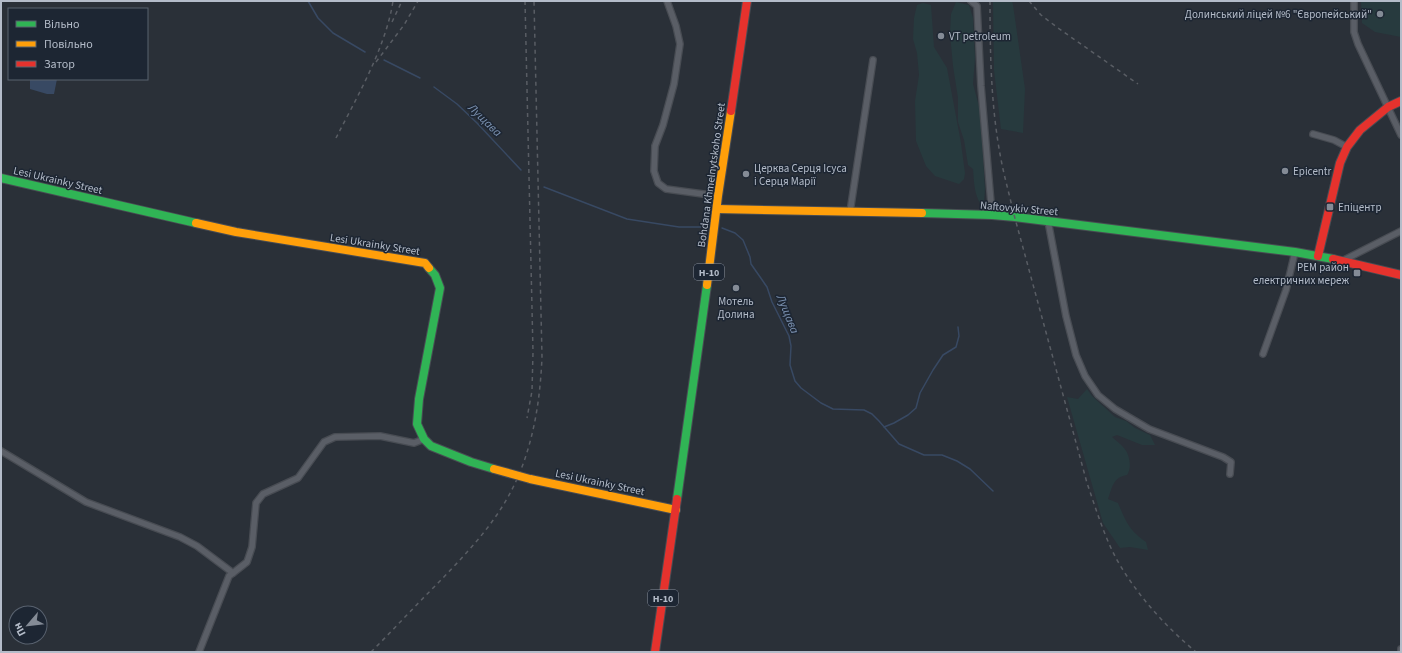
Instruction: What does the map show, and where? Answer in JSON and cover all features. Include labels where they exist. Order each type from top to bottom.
[{"type":"street","points":[[667,1],[676,26],[680,44],[674,84],[663,125],[654,146],[654,172],[658,183],[666,189],[718,196]]},
{"type":"street","name":"Bohdana Khmelnytskoho Street","points":[[655,652],[676,510],[718,196],[747,1]]},
{"type":"street","points":[[971,1],[977,6],[981,86],[992,215]]},
{"type":"street","points":[[1354,1],[1354,32],[1358,44],[1401,135]]},
{"type":"street","points":[[850,212],[872,60]]},
{"type":"street","points":[[1318,256],[1340,163],[1347,147],[1360,130],[1388,108],[1401,100]]},
{"type":"street","points":[[1313,134],[1334,140],[1347,147]]},
{"type":"street","name":"Lesi Ukrainky Street","points":[[1,178],[236,232],[425,263],[435,275],[440,288],[419,399],[417,424],[424,439],[431,446],[494,469],[530,479],[676,510]]},
{"type":"street","name":"Naftovykiv Street","points":[[717,209],[992,215],[1295,252],[1401,275]]},
{"type":"street","points":[[1048,221],[1066,316],[1076,355],[1085,376],[1098,395],[1115,408],[1149,429],[1223,457],[1231,462],[1230,474]]},
{"type":"street","points":[[1342,262],[1401,231]]},
{"type":"street","points":[[1263,354],[1286,290],[1295,252]]},
{"type":"street","points":[[199,652],[229,576],[247,562],[252,547],[256,503],[263,494],[298,478],[324,442],[335,437],[380,436],[414,443],[424,439]]},
{"type":"street","points":[[1,451],[86,502],[180,537],[197,546],[233,573]]},
{"type":"green space","points":[[993,1],[1012,1],[1013,5],[1025,89],[1023,133],[1001,129],[994,70]]},
{"type":"green space","points":[[1361,1],[1401,1],[1401,37],[1375,32],[1362,23]]},
{"type":"green space","points":[[956,2],[969,5],[973,18],[975,58],[973,84],[980,110],[985,189],[984,202],[981,205],[974,183],[973,169],[968,165],[964,140],[958,122],[958,98],[950,34],[951,14]]},
{"type":"green space","points":[[923,3],[931,5],[934,47],[947,68],[965,173],[964,179],[959,184],[935,176],[926,166],[916,141],[915,101],[919,75],[917,53],[913,39],[914,18],[917,5]]},
{"type":"green space","points":[[1087,389],[1092,396],[1115,417],[1126,421],[1135,428],[1150,435],[1155,445],[1142,445],[1117,435],[1112,437],[1126,451],[1130,465],[1127,475],[1119,478],[1112,487],[1108,499],[1118,503],[1129,525],[1136,534],[1146,542],[1148,550],[1130,547],[1120,548],[1103,523],[1067,397],[1078,399]]},
{"type":"water","points":[[30,80],[57,80],[54,94],[47,94],[30,89]]},
{"type":"waterway","name":"Лущава","points":[[308,1],[318,18],[333,33],[365,52]]},
{"type":"waterway","name":"Лущава","points":[[384,60],[420,78]]},
{"type":"waterway","name":"Лущава","points":[[434,87],[457,104],[477,123],[521,170]]},
{"type":"waterway","name":"Лущава","points":[[544,187],[627,219],[679,227],[701,227]]},
{"type":"waterway","name":"Лущава","points":[[722,228],[735,233],[743,240],[750,257],[751,264],[767,287],[772,302],[789,336],[791,346],[790,365],[795,381],[801,388],[821,403],[833,409],[864,410],[872,414],[899,444],[924,455],[942,455],[957,461],[970,469],[993,491]]},
{"type":"waterway","points":[[884,427],[908,415],[916,408],[920,393],[933,370],[943,355],[956,347],[959,336],[958,327]]},
{"type":"railway","points":[[336,138],[370,71],[384,36],[393,1]]},
{"type":"railway","points":[[392,22],[402,1]]},
{"type":"railway","points":[[376,62],[404,25],[418,1]]},
{"type":"railway","points":[[525,1],[533,352],[532,391],[527,418]]},
{"type":"railway","points":[[371,652],[458,562],[493,520],[501,509],[516,481],[529,446],[537,411],[542,357],[534,1]]},
{"type":"railway","points":[[990,1],[991,64],[994,106],[1003,169],[1087,483],[1108,542],[1125,573],[1152,609],[1173,632],[1196,652]]},
{"type":"railway","points":[[1029,1],[1041,15],[1058,28],[1138,84]]},
{"type":"traffic: fast","points":[[1,178],[196,223]]},
{"type":"traffic: fast","points":[[922,213],[1015,217],[1295,252],[1333,259]]},
{"type":"traffic: fast","points":[[429,268],[435,275],[440,288],[419,399],[417,424],[424,439],[431,446],[471,462],[494,469]]},
{"type":"traffic: fast","points":[[677,499],[707,285]]},
{"type":"traffic: slow","points":[[707,285],[718,196],[731,111]]},
{"type":"traffic: slow","points":[[717,209],[922,213]]},
{"type":"traffic: slow","points":[[196,223],[236,232],[425,263],[429,268]]},
{"type":"traffic: slow","points":[[494,469],[530,479]]},
{"type":"traffic: slow","points":[[530,479],[676,510]]},
{"type":"traffic: jam","points":[[731,111],[747,1]]},
{"type":"traffic: jam","points":[[1318,256],[1340,163],[1347,147],[1360,130],[1388,107],[1401,101]]},
{"type":"traffic: jam","points":[[1333,259],[1401,275]]},
{"type":"traffic: jam","points":[[655,652],[677,499]]},
{"type":"place","name":"Долинський ліцей №6 \"Європейський\"","points":[[1380,14]]},
{"type":"place","name":"VT petroleum","points":[[941,36]]},
{"type":"place","name":"Epicentr","points":[[1285,171]]},
{"type":"place","name":"Церква Серця Ісуса і Серця Марії","points":[[746,174]]},
{"type":"place","name":"Епіцентр","points":[[1330,207]]},
{"type":"place","name":"РЕМ район електричних мереж","points":[[1357,273]]},
{"type":"place","name":"Мотель Долина","points":[[736,288]]}]
